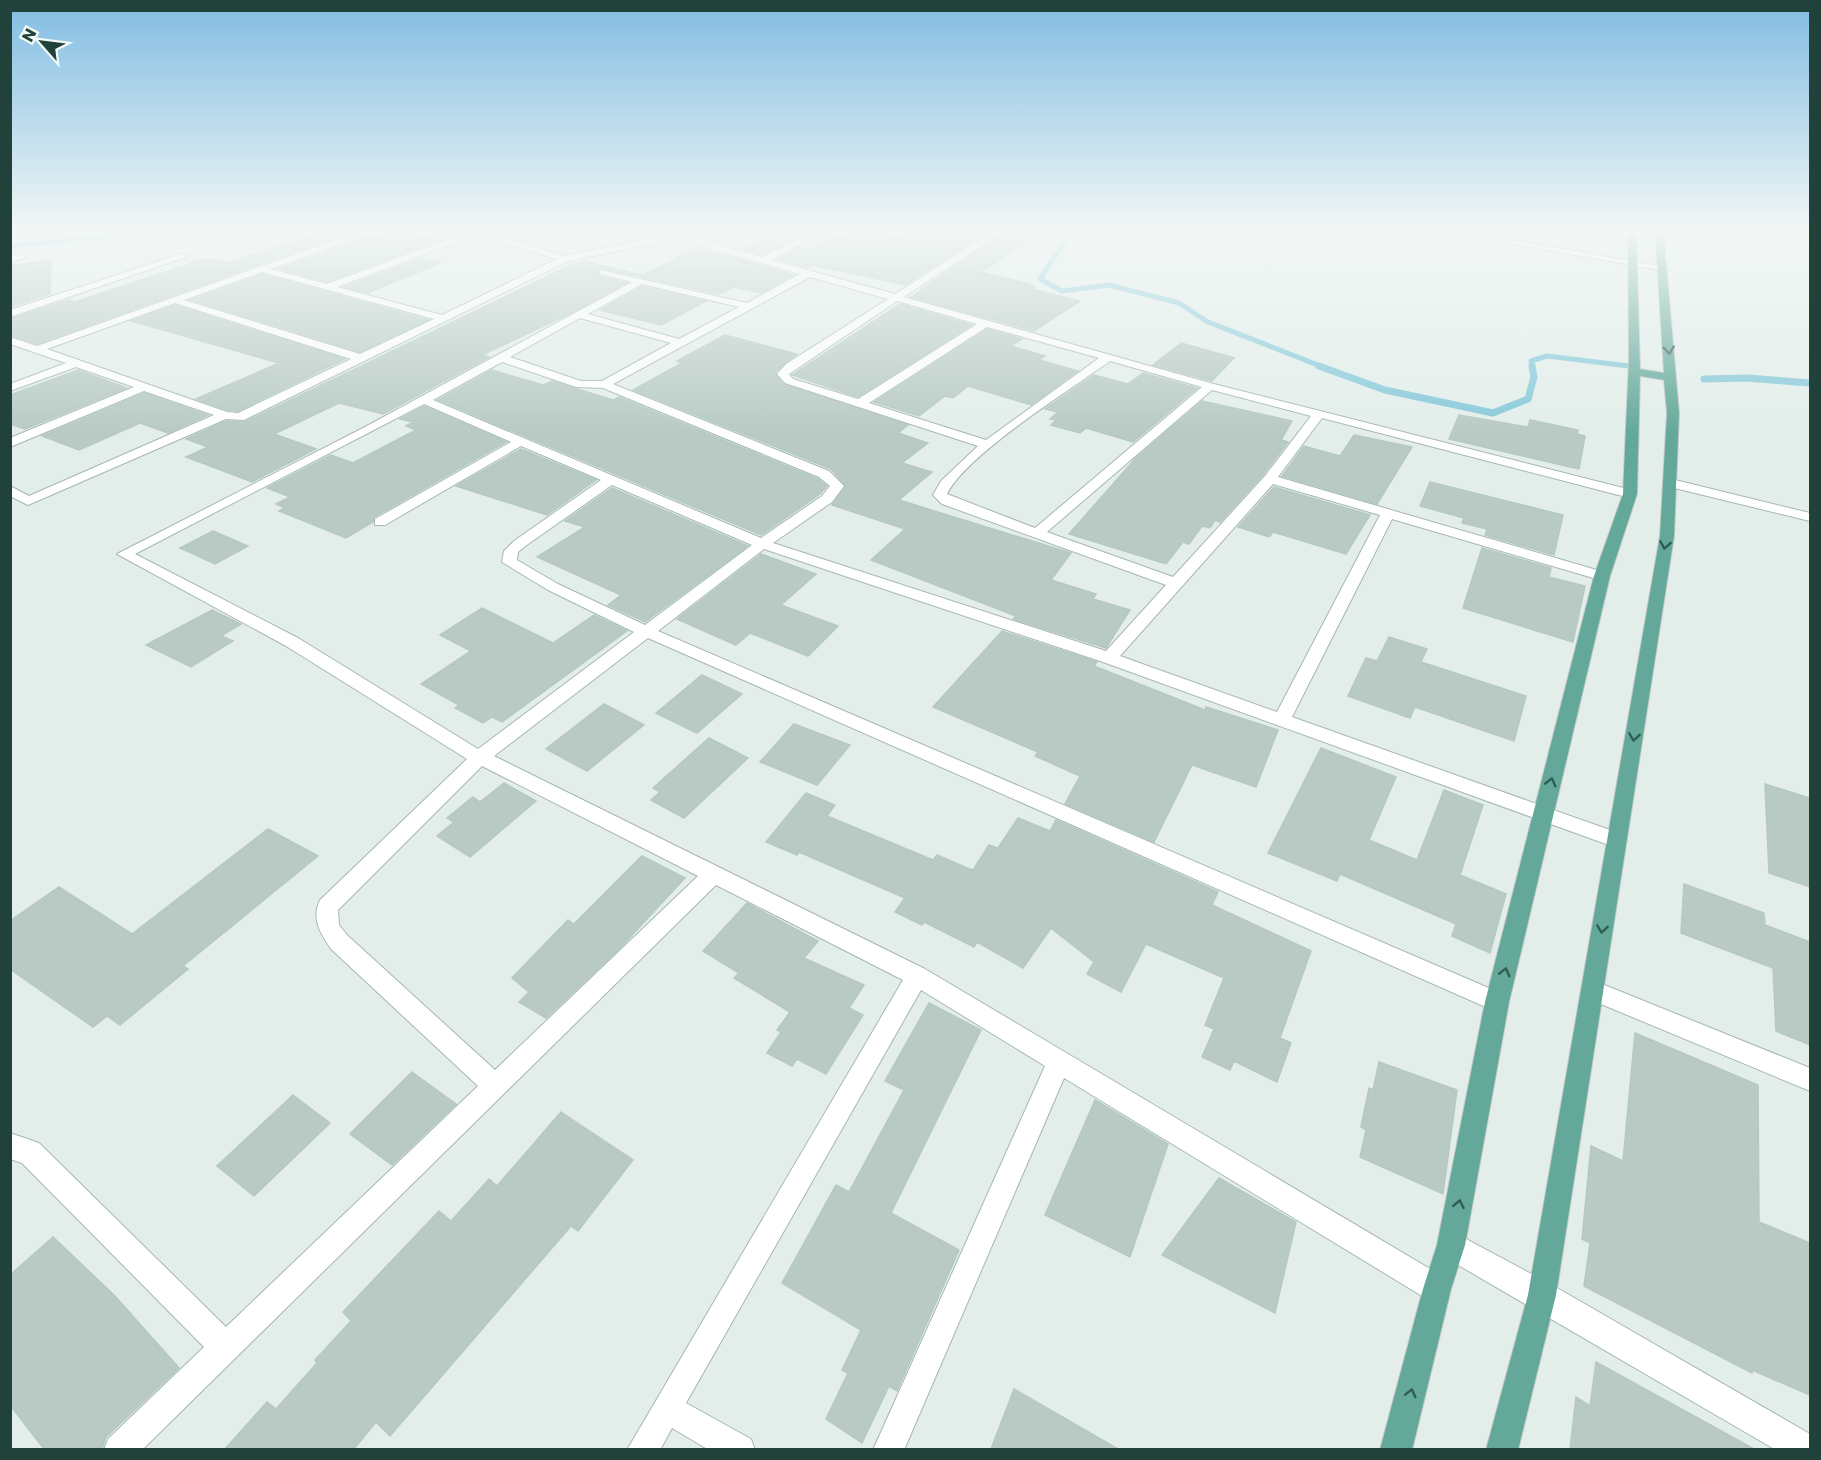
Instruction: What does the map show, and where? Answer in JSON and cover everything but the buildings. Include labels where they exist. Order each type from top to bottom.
[{"type":"main road","points":[[1396,1449],[1437,1289],[1451,1245],[1497,1002],[1602,576],[1630,494],[1635,372],[1632,297]]},
{"type":"main road","points":[[1502,1449],[1542,1294],[1667,536],[1673,413],[1663,297]]},
{"type":"main road","points":[[1635,372],[1671,378]]},
{"type":"street","points":[[10,314],[61,297]]},
{"type":"street","points":[[35,350],[182,297]]},
{"type":"street","points":[[369,297],[443,318]]},
{"type":"street","points":[[11,341],[225,415],[240,417],[486,297]]},
{"type":"street","points":[[609,297],[424,400],[124,554],[292,642],[480,757],[917,976],[1437,1289]]},
{"type":"street","points":[[711,297],[748,306]]},
{"type":"street","points":[[604,384],[764,297]]},
{"type":"street","points":[[895,297],[1210,386],[1630,494]]},
{"type":"street","points":[[895,297],[784,372],[784,378],[987,445]]},
{"type":"street","points":[[174,300],[361,358]]},
{"type":"street","points":[[578,314],[681,343]]},
{"type":"street","points":[[859,404],[987,322]]},
{"type":"street","points":[[1110,356],[987,445],[944,483],[939,492],[941,498],[1175,583]]},
{"type":"street","points":[[495,1086],[339,942],[329,929],[326,915],[328,906],[337,894],[480,757],[762,544],[827,499],[837,486],[824,474],[604,384],[580,385],[499,357]]},
{"type":"street","points":[[10,388],[74,364]]},
{"type":"street","points":[[10,442],[146,386]]},
{"type":"street","points":[[1037,533],[1210,386]]},
{"type":"street","points":[[424,400],[462,414],[519,442],[762,544],[1109,658],[1617,840]]},
{"type":"street","points":[[1109,658],[1270,478],[1319,414]]},
{"type":"street","points":[[10,490],[28,501],[225,415]]},
{"type":"street","points":[[380,522],[519,442]]},
{"type":"street","points":[[1270,478],[1602,576]]},
{"type":"street","points":[[610,480],[511,550],[509,562],[553,587],[647,632],[1497,1002]]},
{"type":"street","points":[[1671,483],[1810,517]]},
{"type":"street","points":[[1282,719],[1388,513]]},
{"type":"street","points":[[119,1449],[714,874]]},
{"type":"street","points":[[642,1449],[917,976]]},
{"type":"street","points":[[1592,990],[1810,1080]]},
{"type":"street","points":[[888,1449],[1059,1061]]},
{"type":"street","points":[[10,1146],[30,1152],[225,1347]]},
{"type":"street","points":[[1451,1245],[1542,1294],[1807,1449]]},
{"type":"street","points":[[666,1408],[740,1449]]},
{"type":"waterway","points":[[1156,297],[1179,303],[1208,322],[1323,367]]},
{"type":"waterway","points":[[1532,367],[1531,361],[1547,356],[1629,366]]},
{"type":"waterway","points":[[1319,366],[1385,390],[1493,413],[1528,399],[1534,377],[1532,366]]},
{"type":"waterway","points":[[1704,379],[1747,378],[1810,383]]}]
